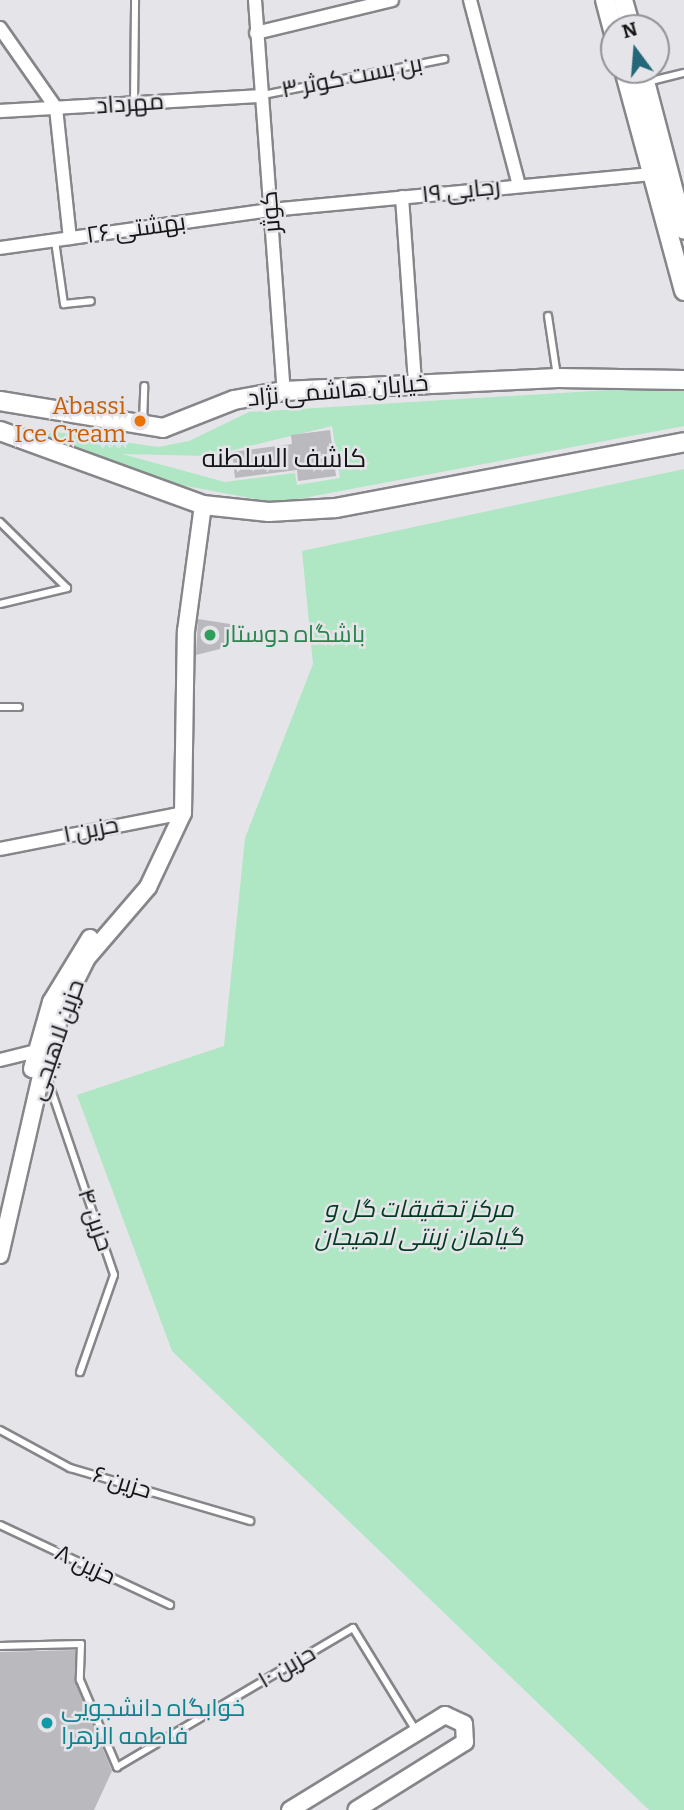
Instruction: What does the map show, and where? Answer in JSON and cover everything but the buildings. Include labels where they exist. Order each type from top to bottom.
[{"type":"main road","points":[[628,84],[684,291]]},
{"type":"main road","points":[[645,84],[684,230]]},
{"type":"main road","name":"خیابان هاشمی نژاد","points":[[0,401],[143,429],[187,422],[234,400],[284,391],[558,378],[684,380]]},
{"type":"main road","points":[[0,431],[203,505],[269,512],[336,508],[684,442]]},
{"type":"street","name":"کوثر","points":[[256,0],[256,33],[284,391]]},
{"type":"street","points":[[256,33],[392,0]]},
{"type":"street","points":[[470,0],[519,185]]},
{"type":"street","points":[[0,28],[56,108],[70,238]]},
{"type":"street","name":"مهرداد","points":[[0,111],[261,96]]},
{"type":"street","name":"رجایی ۱۹","points":[[271,210],[651,174]]},
{"type":"street","points":[[402,197],[415,383]]},
{"type":"street","name":"بهشتی ۲۶","points":[[0,248],[271,210]]},
{"type":"street","name":"حزین لاهیجی","points":[[0,1255],[43,1067],[87,958],[148,887],[183,813],[186,631],[203,505]]},
{"type":"street","name":"حزین لاهیجی","points":[[0,1204],[51,1002],[77,953],[147,874],[183,813]]},
{"type":"street","name":"حزین ۱","points":[[0,849],[183,813]]},
{"type":"street","points":[[0,1060],[37,1051]]},
{"type":"street","points":[[290,1810],[445,1715],[458,1717],[467,1731],[465,1742],[356,1810]]},
{"type":"lane","points":[[134,103],[135,0]]},
{"type":"lane","name":"بن بست کوثر ۳","points":[[261,96],[444,59]]},
{"type":"lane","points":[[55,240],[64,304],[92,301]]},
{"type":"lane","points":[[548,316],[558,378]]},
{"type":"lane","points":[[143,429],[144,386]]},
{"type":"lane","points":[[0,522],[66,587],[0,604]]},
{"type":"lane","points":[[0,707],[19,707]]},
{"type":"lane","name":"حزین ۴","points":[[43,1067],[114,1275],[80,1373]]},
{"type":"lane","name":"حزین ۶","points":[[0,1430],[70,1468],[250,1521]]},
{"type":"lane","name":"حزین ۸","points":[[0,1525],[170,1605]]},
{"type":"lane","name":"حزین ۱۰","points":[[0,1646],[81,1644],[80,1680],[117,1767],[353,1628],[417,1733]]},
{"type":"green space","points":[[675,386],[684,389],[684,426],[277,503],[175,484],[28,428],[158,447],[189,441],[249,412]],"holes":[[[332,426],[340,478],[297,485],[295,473],[225,482],[122,454],[209,456]]]},
{"type":"green space","name":"مرکز تحقیقات گل و گیاهان زینتی لاهیجان","points":[[684,469],[684,1810],[649,1810],[172,1351],[77,1095],[224,1046],[245,838],[313,664],[302,551]]},
{"type":"place","name":"Abassi Ice Cream","points":[[140,421]]},
{"type":"place","name":"باشگاه دوستار","points":[[210,635]]},
{"type":"place","name":"خوابگاه دانشجویی فاطمه الزهرا","points":[[47,1723]]},
{"type":"district","name":"کاشف السلطنه","points":[[284,459]]}]
